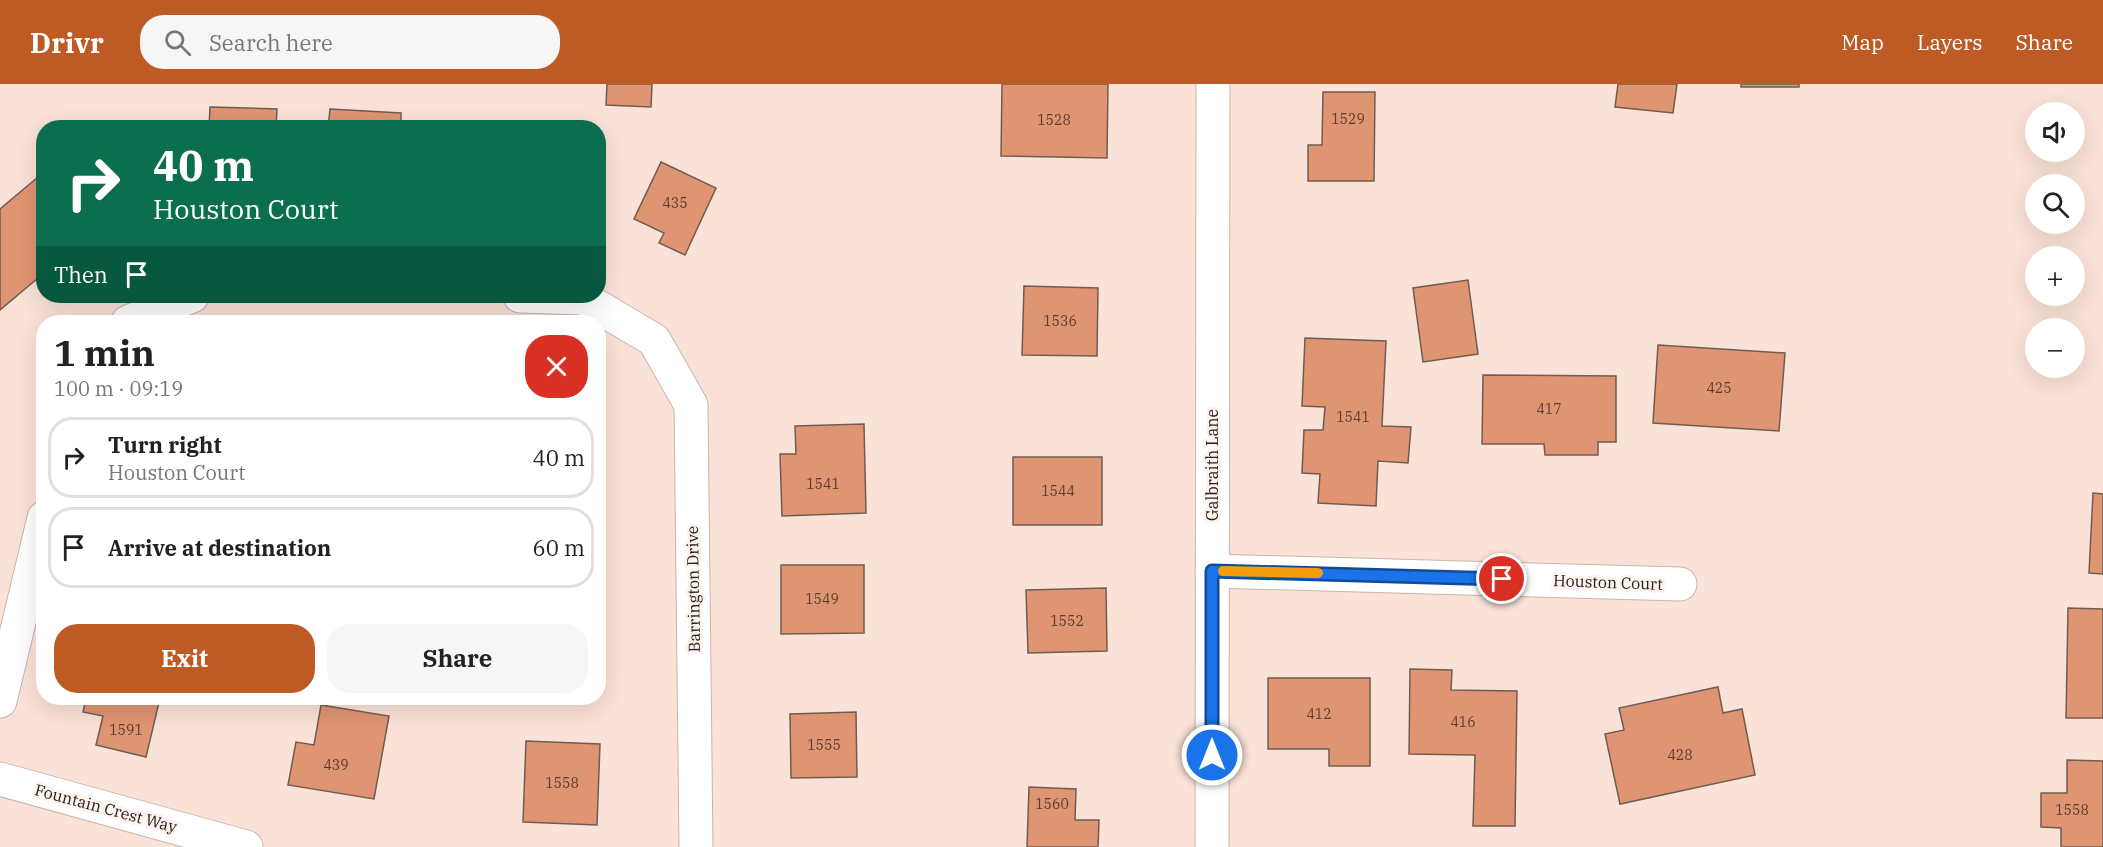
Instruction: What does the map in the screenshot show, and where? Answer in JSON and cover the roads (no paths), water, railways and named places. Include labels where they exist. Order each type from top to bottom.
[{"type":"street","name":"Galbraith Lane","points":[[1212,847],[1213,84]]},
{"type":"street","points":[[146,315],[175,303]]},
{"type":"street","name":"Barrington Drive","points":[[591,303],[654,340],[691,405],[696,847]]},
{"type":"street","points":[[0,701],[36,551]]},
{"type":"street","name":"Houston Court","points":[[1212,571],[1680,584]]},
{"type":"street","name":"Fountain Crest Way","points":[[0,779],[246,847]]}]
